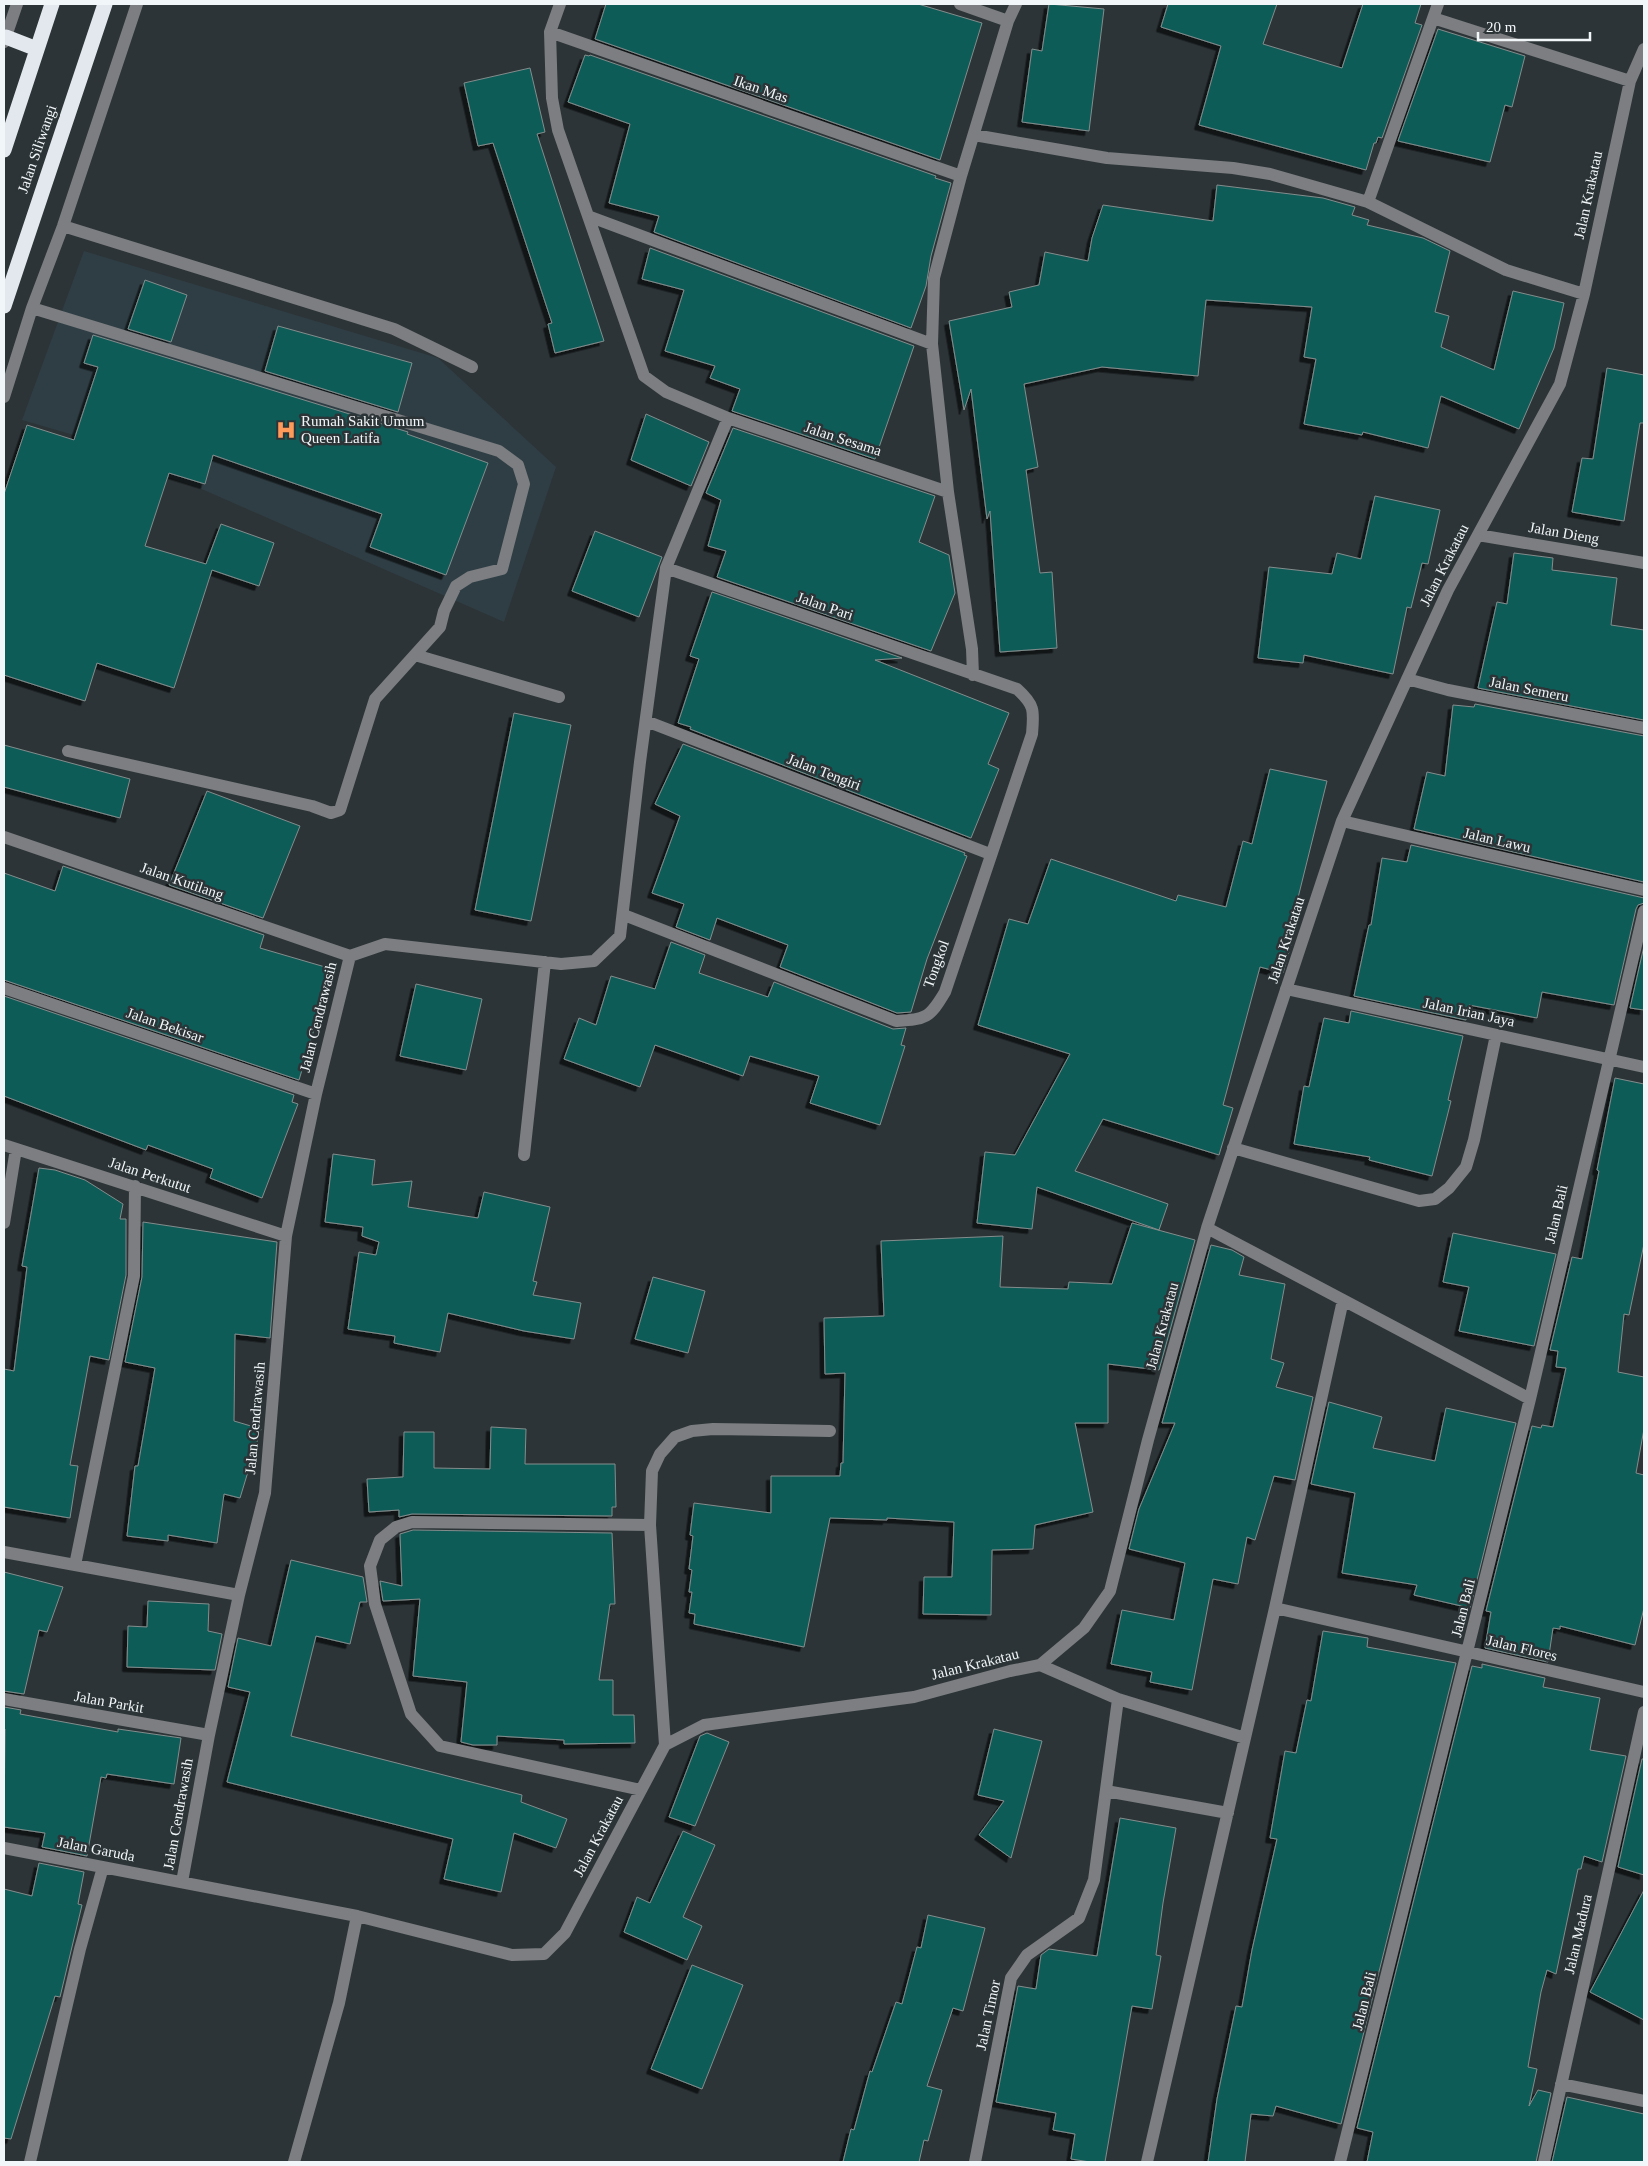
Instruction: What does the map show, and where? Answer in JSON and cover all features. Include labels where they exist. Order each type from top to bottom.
[{"type":"highway","name":"Jalan Siliwangi","points":[[4,150],[52,4]]},
{"type":"highway","name":"Jalan Siliwangi","points":[[4,306],[105,4]]},
{"type":"highway","points":[[5,40],[37,48]]},
{"type":"street","points":[[5,40],[17,4]]},
{"type":"street","points":[[4,397],[32,308],[62,226],[137,4]]},
{"type":"street","points":[[550,32],[560,4]]},
{"type":"street","points":[[960,4],[1008,21]]},
{"type":"street","points":[[973,675],[972,649],[948,492],[932,344],[934,278],[961,176],[1008,21],[1016,4]]},
{"type":"street","points":[[1368,202],[1438,4]]},
{"type":"street","points":[[1433,18],[1630,81]]},
{"type":"street","name":"Ikan Mas","points":[[550,32],[961,176]]},
{"type":"street","name":"Jalan Sesama","points":[[550,32],[552,98],[558,130],[644,376],[666,392],[728,418],[948,492]]},
{"type":"street","name":"Jalan Krakatau","points":[[182,1882],[357,1916],[512,1955],[544,1954],[565,1933],[665,1745],[704,1726],[914,1697],[1010,1671],[1040,1665],[1084,1628],[1110,1591],[1148,1440],[1207,1228],[1342,821],[1448,590],[1560,384],[1584,294],[1630,81],[1644,49]]},
{"type":"street","points":[[974,135],[1107,158],[1232,168],[1270,174],[1368,202],[1506,270],[1584,294]]},
{"type":"street","points":[[588,216],[932,344]]},
{"type":"street","points":[[62,226],[394,329],[472,367]]},
{"type":"street","points":[[32,308],[500,451],[518,465],[524,484],[502,569],[470,576],[456,586],[444,611],[440,627],[375,699],[340,810],[331,813],[312,806],[68,751]]},
{"type":"street","points":[[350,956],[385,944],[561,964],[594,961],[620,936],[666,568],[728,418]]},
{"type":"street","name":"Jalan Dieng","points":[[1478,535],[1644,563]]},
{"type":"street","name":"Jalan Pari","points":[[666,568],[973,675]]},
{"type":"street","points":[[415,655],[560,697]]},
{"type":"street","name":"Tongkol","points":[[624,916],[896,1021],[917,1020],[928,1016],[945,992],[1032,734],[1034,712],[1029,699],[1017,689],[973,675]]},
{"type":"street","name":"Jalan Semeru","points":[[1408,679],[1448,690],[1644,728]]},
{"type":"street","name":"Jalan Tengiri","points":[[646,721],[990,854]]},
{"type":"street","name":"Jalan Lawu","points":[[1342,821],[1644,890]]},
{"type":"street","name":"Jalan Kutilang","points":[[4,837],[350,956]]},
{"type":"street","name":"Jalan Bali","points":[[1340,2162],[1469,1652],[1644,911]]},
{"type":"street","name":"Jalan Cendrawasih","points":[[182,1882],[209,1735],[239,1595],[265,1493],[286,1236],[316,1094],[350,956]]},
{"type":"street","points":[[524,1155],[545,962]]},
{"type":"street","name":"Jalan Bekisar","points":[[4,988],[316,1094]]},
{"type":"street","name":"Jalan Irian Jaya","points":[[1286,989],[1644,1067]]},
{"type":"street","points":[[1233,1148],[1419,1201],[1435,1199],[1450,1188],[1466,1167],[1474,1140],[1496,1035]]},
{"type":"street","points":[[4,1223],[10,1147]]},
{"type":"street","name":"Jalan Perkutut","points":[[10,1147],[286,1236]]},
{"type":"street","points":[[76,1565],[134,1276],[135,1186]]},
{"type":"street","points":[[1207,1228],[1530,1400]]},
{"type":"street","points":[[1147,2162],[1275,1608],[1343,1300]]},
{"type":"street","points":[[665,1745],[650,1525],[652,1471],[660,1454],[675,1437],[692,1431],[713,1429],[830,1431]]},
{"type":"street","points":[[641,1790],[440,1746],[411,1714],[375,1604],[370,1566],[380,1540],[396,1527],[412,1522],[650,1525]]},
{"type":"street","points":[[4,1552],[239,1595]]},
{"type":"street","name":"Jalan Flores","points":[[1275,1608],[1644,1692]]},
{"type":"street","points":[[1040,1665],[1118,1699],[1245,1738]]},
{"type":"street","name":"Jalan Parkit","points":[[4,1699],[209,1735]]},
{"type":"street","name":"Jalan Timor","points":[[975,2162],[1011,1978],[1027,1955],[1079,1918],[1094,1880],[1118,1699]]},
{"type":"street","name":"Jalan Madura","points":[[1544,2162],[1644,1712]]},
{"type":"street","points":[[1106,1791],[1228,1814]]},
{"type":"street","name":"Jalan Garuda","points":[[4,1848],[182,1882]]},
{"type":"street","points":[[30,2162],[80,1949],[103,1867]]},
{"type":"street","points":[[294,2162],[339,2003],[357,1916]]},
{"type":"street","points":[[1561,2084],[1644,2101]]},
{"type":"shaded area","name":"Rumah Sakit Umum Queen Latifa","points":[[84,251],[438,358],[556,467],[504,622],[197,487],[99,453],[91,440],[22,420]]},
{"type":"building","points":[[606,4],[918,4],[982,23],[940,160],[595,39]]},
{"type":"building","points":[[1049,4],[1104,9],[1089,131],[1022,122],[1032,49],[1042,51]]},
{"type":"building","points":[[1168,4],[1277,4],[1263,44],[1342,68],[1363,4],[1421,4],[1415,23],[1422,25],[1382,138],[1378,137],[1376,143],[1374,143],[1366,170],[1199,125],[1221,46],[1161,27]]},
{"type":"building","points":[[1438,29],[1525,56],[1512,107],[1505,105],[1490,162],[1398,141]]},
{"type":"building","points":[[585,55],[590,55],[936,176],[935,178],[951,183],[931,256],[926,286],[911,328],[654,232],[659,216],[609,203],[630,124],[568,102]]},
{"type":"building","points":[[530,68],[545,132],[537,134],[604,341],[555,353],[548,324],[552,323],[493,143],[478,146],[464,83]]},
{"type":"building","points":[[1217,185],[1323,198],[1355,207],[1352,215],[1369,220],[1367,225],[1423,238],[1450,251],[1435,312],[1449,316],[1441,347],[1494,370],[1513,291],[1564,303],[1554,348],[1519,429],[1441,396],[1428,448],[1363,432],[1362,435],[1304,424],[1316,359],[1304,357],[1312,307],[1206,300],[1198,376],[1102,367],[1024,384],[1038,467],[1026,470],[1040,573],[1052,572],[1057,648],[1000,652],[990,511],[987,519],[971,389],[964,410],[949,321],[1012,307],[1009,292],[1039,285],[1045,252],[1088,261],[1092,238],[1103,205],[1213,221]]},
{"type":"building","points":[[650,248],[914,346],[875,459],[732,411],[740,389],[710,378],[715,366],[665,351],[684,290],[642,279]]},
{"type":"building","points":[[145,280],[187,295],[171,342],[128,329]]},
{"type":"building","points":[[278,326],[412,363],[398,412],[265,371]]},
{"type":"building","points":[[93,335],[408,432],[407,434],[488,463],[446,575],[370,547],[382,514],[213,455],[205,484],[169,473],[145,546],[206,564],[221,524],[274,543],[259,586],[212,570],[174,688],[97,663],[85,701],[4,675],[4,494],[27,425],[74,440],[98,367],[84,363]]},
{"type":"building","points":[[1607,368],[1644,375],[1644,423],[1640,423],[1624,521],[1572,512],[1582,458],[1593,459]]},
{"type":"building","points":[[646,414],[709,442],[691,486],[631,460]]},
{"type":"building","points":[[733,428],[935,496],[919,542],[949,555],[955,593],[931,651],[717,577],[726,551],[708,546],[721,500],[706,493]]},
{"type":"building","points":[[1375,496],[1440,510],[1428,564],[1422,563],[1411,608],[1407,607],[1393,674],[1304,655],[1303,663],[1258,658],[1269,567],[1332,574],[1337,553],[1361,559]]},
{"type":"building","points":[[595,531],[662,557],[639,617],[572,591]]},
{"type":"building","points":[[1514,553],[1553,558],[1552,570],[1617,578],[1611,625],[1644,630],[1644,720],[1478,688],[1497,602],[1507,604]]},
{"type":"building","points":[[712,592],[902,658],[875,660],[1009,713],[988,764],[999,769],[971,838],[678,723],[699,659],[690,656]]},
{"type":"building","points":[[1475,704],[1644,736],[1644,882],[1414,829],[1427,772],[1445,776],[1453,705],[1474,707]]},
{"type":"building","points":[[514,713],[571,725],[531,921],[475,910]]},
{"type":"building","points":[[683,744],[965,853],[964,855],[967,856],[927,959],[911,1012],[897,1013],[780,967],[788,945],[717,918],[710,940],[676,927],[684,904],[652,893],[680,816],[655,804]]},
{"type":"building","points":[[4,745],[130,779],[120,818],[4,787]]},
{"type":"building","points":[[1270,769],[1327,781],[1291,926],[1296,927],[1283,973],[1260,967],[1223,1105],[1233,1108],[1219,1155],[1103,1119],[1075,1171],[1168,1204],[1159,1230],[1037,1187],[1032,1229],[977,1223],[985,1152],[1015,1155],[1070,1054],[978,1025],[1009,919],[1028,924],[1051,859],[1176,901],[1178,895],[1226,907],[1243,841],[1252,844]]},
{"type":"building","points":[[207,791],[300,826],[263,918],[169,885]]},
{"type":"building","points":[[1411,845],[1644,898],[1644,903],[1638,905],[1636,909],[1614,1005],[1542,992],[1537,1018],[1469,1005],[1466,1020],[1354,996],[1369,925],[1371,925],[1382,858],[1407,862]]},
{"type":"building","points":[[63,866],[264,935],[260,948],[332,969],[299,1080],[4,980],[4,873],[55,891]]},
{"type":"building","points":[[671,942],[705,955],[699,973],[768,997],[774,982],[893,1029],[906,1028],[901,1045],[905,1046],[880,1125],[810,1103],[819,1076],[750,1056],[743,1076],[655,1045],[640,1087],[564,1059],[579,1018],[596,1025],[611,976],[655,989]]},
{"type":"building","points":[[1644,946],[1644,1010],[1630,1008]]},
{"type":"building","points":[[416,984],[482,999],[466,1070],[400,1056]]},
{"type":"building","points":[[4,996],[294,1095],[292,1102],[298,1104],[262,1198],[210,1178],[213,1169],[148,1145],[146,1150],[4,1096]]},
{"type":"building","points":[[1351,1011],[1463,1036],[1448,1100],[1451,1101],[1432,1176],[1369,1160],[1370,1157],[1294,1144],[1304,1086],[1309,1087],[1324,1018],[1349,1023]]},
{"type":"building","points":[[1615,1078],[1644,1084],[1644,1244],[1629,1315],[1624,1314],[1618,1372],[1644,1377],[1644,1429],[1636,1473],[1644,1475],[1644,1608],[1635,1645],[1560,1626],[1560,1629],[1553,1628],[1548,1662],[1485,1648],[1491,1612],[1486,1611],[1532,1426],[1541,1428],[1542,1425],[1553,1427],[1566,1368],[1556,1367],[1558,1351],[1550,1350],[1572,1257],[1582,1259]]},
{"type":"building","points":[[333,1154],[375,1160],[372,1185],[412,1181],[408,1207],[478,1218],[484,1192],[550,1207],[533,1281],[537,1282],[533,1295],[581,1303],[574,1339],[524,1331],[448,1313],[440,1352],[394,1343],[395,1336],[348,1329],[359,1252],[376,1255],[379,1242],[362,1236],[363,1227],[325,1222]]},
{"type":"building","points":[[39,1168],[55,1170],[85,1180],[123,1204],[120,1219],[126,1219],[126,1275],[109,1360],[90,1356],[70,1465],[78,1466],[70,1518],[4,1507],[4,1369],[14,1371],[27,1267],[22,1266]]},
{"type":"building","points":[[143,1222],[277,1242],[270,1338],[235,1334],[234,1421],[261,1429],[240,1498],[224,1494],[217,1543],[168,1535],[168,1541],[127,1536],[135,1466],[138,1466],[155,1368],[125,1362],[142,1277]]},
{"type":"building","points":[[1132,1223],[1195,1240],[1159,1370],[1108,1364],[1108,1423],[1075,1423],[1093,1512],[1035,1525],[1033,1549],[992,1550],[991,1615],[923,1614],[924,1577],[952,1577],[954,1522],[887,1518],[887,1520],[830,1518],[804,1647],[694,1624],[695,1614],[689,1613],[692,1592],[689,1592],[692,1570],[689,1569],[693,1536],[690,1535],[694,1503],[771,1513],[771,1476],[840,1476],[841,1463],[843,1463],[845,1373],[825,1374],[824,1318],[884,1316],[881,1241],[1003,1236],[1000,1287],[1068,1289],[1069,1282],[1112,1284]]},
{"type":"building","points":[[1453,1233],[1556,1254],[1534,1346],[1459,1331],[1469,1287],[1443,1282]]},
{"type":"building","points":[[1211,1245],[1232,1250],[1244,1257],[1239,1275],[1285,1284],[1271,1359],[1284,1363],[1276,1387],[1313,1397],[1295,1480],[1274,1476],[1255,1540],[1247,1537],[1238,1584],[1213,1579],[1192,1690],[1150,1682],[1152,1672],[1111,1664],[1122,1610],[1174,1620],[1185,1563],[1129,1549],[1139,1509],[1175,1423],[1162,1423]]},
{"type":"building","points":[[653,1277],[705,1291],[688,1353],[635,1339]]},
{"type":"building","points":[[1329,1402],[1382,1417],[1373,1448],[1435,1461],[1446,1408],[1516,1423],[1470,1608],[1414,1595],[1417,1585],[1342,1573],[1355,1493],[1311,1484]]},
{"type":"building","points":[[491,1427],[526,1429],[525,1464],[615,1464],[616,1507],[612,1507],[612,1516],[412,1514],[399,1517],[399,1510],[369,1512],[367,1479],[403,1477],[404,1432],[434,1432],[434,1468],[490,1469]]},
{"type":"building","points":[[413,1530],[612,1533],[615,1604],[610,1604],[599,1680],[613,1680],[613,1715],[634,1715],[635,1743],[564,1744],[564,1740],[497,1736],[497,1745],[473,1745],[461,1742],[467,1682],[413,1676],[420,1599],[383,1601],[380,1581],[402,1586],[400,1534]]},
{"type":"building","points":[[291,1560],[363,1577],[367,1602],[360,1602],[350,1644],[316,1636],[291,1736],[522,1795],[521,1802],[567,1819],[556,1848],[514,1833],[501,1892],[444,1879],[453,1839],[227,1782],[250,1692],[228,1687],[238,1638],[271,1646]]},
{"type":"building","points":[[4,1572],[63,1587],[47,1632],[39,1630],[24,1694],[4,1691]]},
{"type":"building","points":[[148,1601],[209,1604],[208,1631],[222,1634],[215,1670],[127,1667],[128,1626],[147,1627]]},
{"type":"building","points":[[1323,1631],[1368,1638],[1367,1647],[1456,1663],[1341,2124],[1276,2106],[1273,2116],[1251,2114],[1245,2162],[1208,2162],[1217,2099],[1236,2006],[1242,2007],[1252,1950],[1277,1839],[1270,1838],[1285,1751],[1296,1753],[1307,1700],[1311,1701]]},
{"type":"building","points":[[1482,1664],[1545,1678],[1543,1687],[1600,1698],[1590,1750],[1626,1756],[1602,1862],[1584,1856],[1581,1869],[1578,1869],[1556,1974],[1547,1970],[1541,1992],[1528,2067],[1537,2069],[1529,2106],[1538,2090],[1551,2093],[1536,2162],[1367,2162],[1373,2132],[1357,2128],[1472,1666],[1482,1668]]},
{"type":"building","points":[[4,1707],[21,1710],[20,1714],[118,1732],[118,1729],[181,1738],[174,1784],[107,1774],[106,1778],[101,1777],[87,1856],[42,1847],[45,1833],[4,1827]]},
{"type":"building","points":[[994,1729],[1042,1741],[1011,1858],[979,1835],[1004,1801],[978,1795]]},
{"type":"building","points":[[707,1733],[729,1742],[695,1826],[669,1817],[700,1736]]},
{"type":"building","points":[[1642,1759],[1644,1759],[1644,1875],[1618,1867]]},
{"type":"building","points":[[1120,1818],[1176,1828],[1156,1955],[1161,1956],[1152,2009],[1132,2006],[1105,2162],[1090,2162],[1071,2159],[1075,2134],[1053,2130],[1056,2113],[996,2102],[1018,1986],[1036,1989],[1041,1955],[1049,1949],[1097,1956]]},
{"type":"building","points":[[683,1831],[715,1845],[683,1917],[702,1926],[687,1960],[624,1932],[637,1897],[650,1903]]},
{"type":"building","points":[[39,1863],[84,1872],[78,1904],[82,1905],[60,1997],[55,1996],[11,2139],[4,2138],[4,1889],[32,1896]]},
{"type":"building","points":[[1644,1890],[1644,2020],[1590,1992]]},
{"type":"building","points":[[928,1915],[985,1928],[963,2011],[953,2008],[927,2086],[942,2090],[928,2141],[924,2140],[919,2162],[843,2162],[851,2129],[854,2130],[870,2071],[872,2072],[896,2002],[902,2004],[917,1947],[921,1948]]},
{"type":"building","points":[[692,1965],[743,1985],[702,2089],[651,2069]]},
{"type":"building","points":[[1567,2097],[1644,2114],[1644,2162],[1552,2162]]},
{"type":"place","name":"Rumah Sakit Umum Queen Latifa","points":[[286,430]]}]
